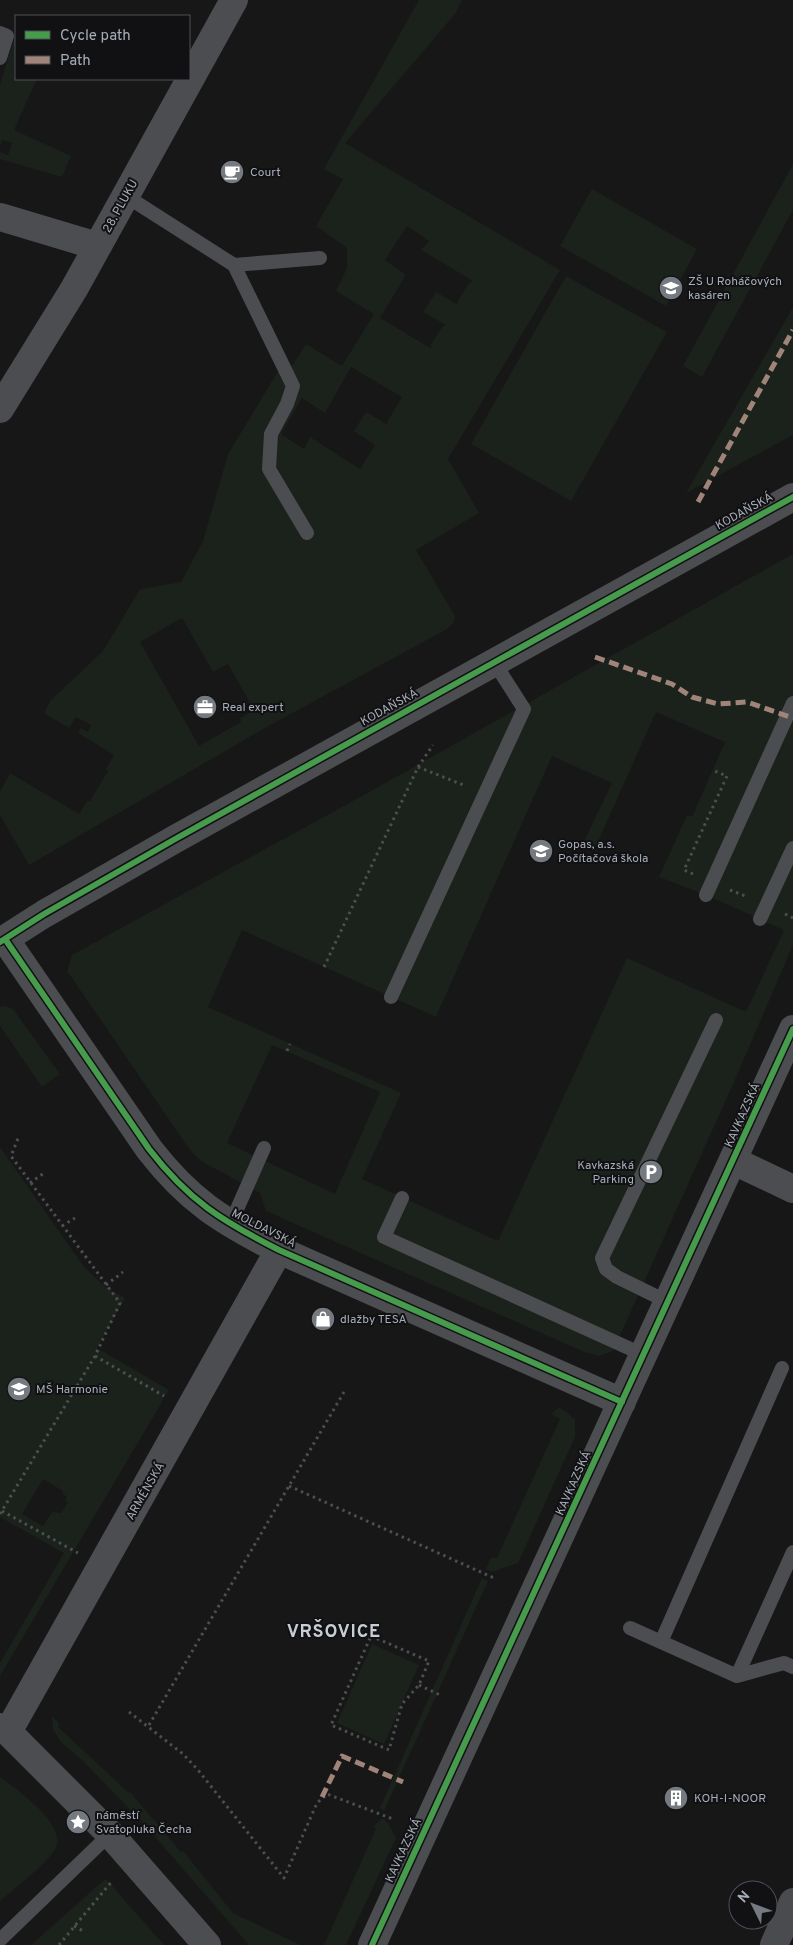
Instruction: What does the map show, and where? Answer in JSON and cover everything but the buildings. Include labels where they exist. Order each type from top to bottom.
[{"type":"main road","points":[[774,1945],[793,1902]]},
{"type":"street","name":"28. PLUKU","points":[[190,80],[234,0]]},
{"type":"street","name":"28. PLUKU","points":[[0,409],[98,246],[190,80]]},
{"type":"street","points":[[0,217],[98,246]]},
{"type":"street","name":"KODAŇSKÁ","points":[[2,941],[44,914],[177,838],[793,497]]},
{"type":"street","name":"MOLDAVSKÁ","points":[[2,941],[166,1171],[202,1205],[230,1225],[280,1250],[622,1402]]},
{"type":"street","name":"KAVKAZSKÁ","points":[[372,1945],[734,1161],[793,1029]]},
{"type":"street","points":[[734,1161],[793,1189]]},
{"type":"street","name":"ARMÉNSKÁ","points":[[4,1729],[280,1250]]},
{"type":"street","points":[[4,1729],[110,1834],[207,1945]]},
{"type":"lane","points":[[0,33],[7,36],[0,58]]},
{"type":"lane","points":[[126,196],[234,265],[293,386],[288,404],[271,434],[269,468],[307,533]]},
{"type":"lane","points":[[234,265],[320,258]]},
{"type":"lane","points":[[391,997],[524,709],[494,662]]},
{"type":"lane","points":[[706,895],[793,703]]},
{"type":"lane","points":[[760,919],[793,848]]},
{"type":"lane","points":[[668,1302],[606,1270],[602,1258],[716,1020]]},
{"type":"lane","points":[[230,1225],[264,1148]]},
{"type":"lane","points":[[402,1198],[384,1236],[644,1355]]},
{"type":"lane","points":[[661,1642],[782,1368]]},
{"type":"lane","points":[[737,1676],[793,1552]]},
{"type":"lane","points":[[630,1628],[737,1676],[784,1663],[793,1667]]},
{"type":"lane","points":[[0,1940],[110,1834]]},
{"type":"path","points":[[324,967],[418,767],[433,745]]},
{"type":"path","points":[[418,767],[473,789]]},
{"type":"path","points":[[787,915],[793,918]]},
{"type":"path","points":[[287,1051],[290,1044]]},
{"type":"path","points":[[19,1136],[11,1156],[120,1303],[95,1356],[1,1512],[79,1554]]},
{"type":"path","points":[[30,1184],[44,1173]]},
{"type":"path","points":[[62,1226],[76,1218]]},
{"type":"path","points":[[106,1285],[123,1272]]},
{"type":"path","points":[[95,1356],[171,1400]]},
{"type":"path","points":[[149,1725],[344,1392]]},
{"type":"path","points":[[289,1486],[494,1578]]},
{"type":"path","points":[[371,1636],[429,1661],[419,1685],[402,1704],[389,1750],[330,1725],[371,1636]]},
{"type":"path","points":[[419,1685],[442,1696]]},
{"type":"path","points":[[129,1712],[149,1725],[183,1754],[198,1770],[284,1878],[317,1803],[327,1794],[393,1819]]},
{"type":"path","points":[[59,1945],[115,1877]]},
{"type":"path","points":[[74,1926],[83,1931]]},
{"type":"shaded area","points":[[419,0],[462,0],[455,14],[345,143],[560,270],[448,459],[479,513],[416,550],[455,616],[454,622],[447,629],[265,728],[29,865],[0,815],[0,792],[10,773],[79,814],[87,801],[90,801],[108,771],[106,769],[114,755],[78,733],[81,728],[88,732],[91,725],[76,717],[69,728],[44,713],[50,701],[103,651],[140,589],[181,582],[203,541],[228,454],[277,373],[293,364],[306,344],[342,366],[374,314],[336,291],[347,268],[347,248],[316,226],[343,179],[324,169]],"holes":[[[407,226],[429,241],[421,250],[473,281],[470,282],[457,302],[458,305],[436,292],[423,312],[446,325],[443,326],[430,346],[432,349],[380,318],[406,275],[385,260]],[[351,367],[402,397],[387,422],[388,425],[366,412],[354,431],[375,445],[360,469],[310,437],[304,449],[281,434],[302,398],[325,413]],[[182,618],[213,672],[228,664],[254,710],[240,718],[241,722],[199,746],[140,642]]]},
{"type":"shaded area","points":[[15,35],[15,80],[37,80],[14,130],[71,156],[62,177],[0,159],[0,152],[8,155],[12,143],[2,140],[0,146],[0,85]]},
{"type":"shaded area","points":[[793,164],[793,210],[702,377],[683,366]]},
{"type":"shaded area","points":[[592,189],[697,249],[666,306],[560,246]]},
{"type":"shaded area","points":[[566,276],[667,332],[571,501],[471,444]]},
{"type":"shaded area","points":[[793,307],[793,435],[686,493]]},
{"type":"shaded area","points":[[793,554],[793,945],[734,1082],[613,1351],[599,1356],[584,1352],[266,1211],[260,1193],[201,1161],[190,1150],[67,971],[72,955],[362,796]],"holes":[[[656,712],[725,742],[692,817],[687,815],[659,877],[706,895],[784,930],[746,1012],[627,958],[498,1241],[362,1179],[401,1093],[208,1007],[242,930],[436,1017],[552,756],[612,783],[584,841],[596,846]],[[272,1045],[380,1092],[335,1194],[227,1143]]]},
{"type":"shaded area","points":[[4,1006],[13,1009],[60,1074],[42,1087],[0,1026],[0,1007]]},
{"type":"shaded area","points":[[0,1147],[84,1267],[104,1286],[125,1298],[97,1348],[169,1390],[0,1676],[0,1663],[64,1553],[0,1517]],"holes":[[[43,1479],[63,1491],[62,1493],[67,1497],[65,1501],[68,1502],[61,1513],[52,1512],[43,1526],[22,1514]]]},
{"type":"shaded area","points":[[559,1407],[575,1419],[575,1437],[518,1563],[492,1572],[486,1569],[491,1558],[497,1558],[560,1419],[551,1414]]},
{"type":"shaded area","points":[[482,1578],[488,1581],[384,1811],[380,1808]]},
{"type":"shaded area","points":[[372,1644],[419,1665],[384,1744],[337,1723]]},
{"type":"shaded area","points":[[52,1716],[59,1723],[58,1727],[130,1792],[181,1852],[183,1851],[233,1913],[300,1945],[249,1945],[144,1824],[83,1761],[60,1741],[53,1729]]},
{"type":"shaded area","points":[[0,1777],[29,1800],[49,1820],[55,1831],[57,1841],[54,1851],[43,1864],[0,1901]]},
{"type":"shaded area","points":[[382,1818],[388,1823],[396,1838],[346,1945],[324,1945],[376,1829],[373,1827]]},
{"type":"shaded area","points":[[106,1879],[164,1945],[31,1945],[104,1880]]},
{"type":"marked path","points":[[698,502],[793,330]]},
{"type":"marked path","points":[[595,657],[672,684],[692,697],[718,704],[747,702],[793,718]]},
{"type":"marked path","points":[[322,1797],[342,1756],[403,1782]]},
{"type":"cycle path","points":[[0,942],[44,914],[177,838],[793,497]]},
{"type":"cycle path","points":[[5,939],[149,1149],[178,1183],[208,1208],[223,1219],[279,1250],[622,1402]]},
{"type":"cycle path","points":[[372,1945],[793,1029]]},
{"type":"place","name":"Court","points":[[232,172]]},
{"type":"place","name":"ZŠ U Roháčových kasáren","points":[[671,288]]},
{"type":"place","name":"Real expert","points":[[205,707]]},
{"type":"place","name":"Gopas, a.s. Počítačová škola","points":[[541,851]]},
{"type":"place","name":"Kavkazská Parking","points":[[651,1172]]},
{"type":"place","name":"dlažby TESA","points":[[323,1319]]},
{"type":"place","name":"MŠ Harmonie","points":[[19,1389]]},
{"type":"place","name":"KOH-I-NOOR","points":[[676,1798]]},
{"type":"place","name":"náměstí Svatopluka Čecha","points":[[78,1822]]},
{"type":"district","name":"VRŠOVICE","points":[[334,1631]]}]
